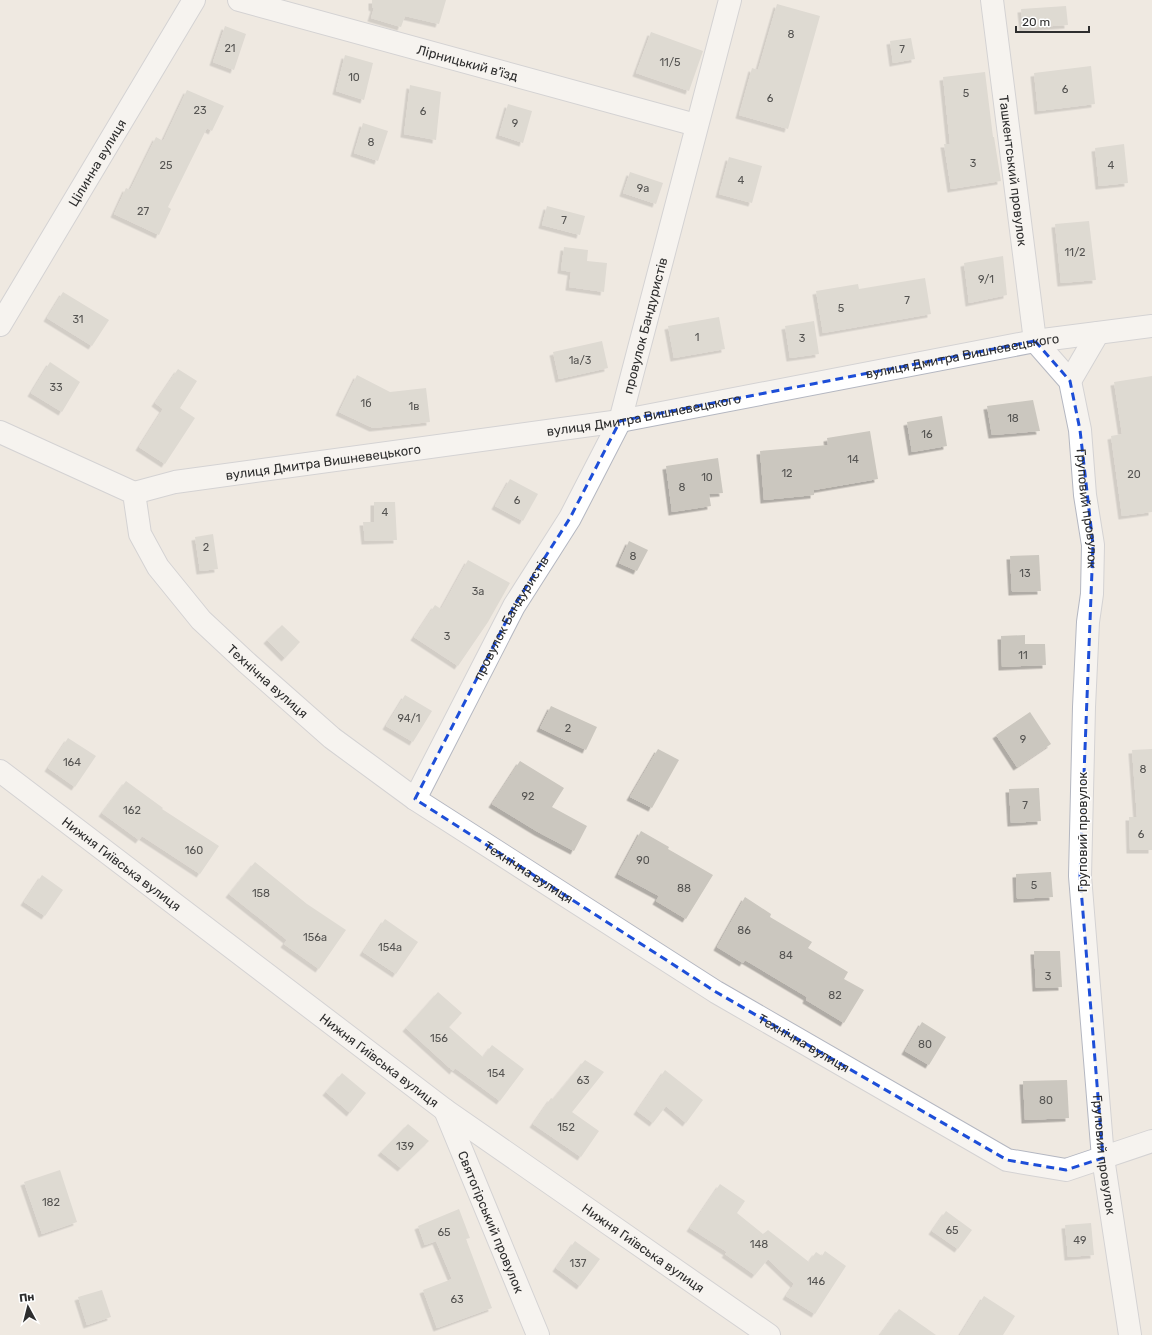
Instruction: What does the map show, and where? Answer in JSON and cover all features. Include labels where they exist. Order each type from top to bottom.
[{"type":"street","name":"Цілинна вулиця","points":[[0,325],[194,0]]},
{"type":"street","name":"Лірницький в'їзд","points":[[239,0],[696,125]]},
{"type":"street","name":"провулок Бандуристів","points":[[415,799],[514,606],[570,518],[620,421],[696,125],[730,0]]},
{"type":"street","name":"Ташкентський провулок","points":[[992,0],[1034,341]]},
{"type":"street","name":"вулиця Дмитра Вишневецького","points":[[134,493],[175,482],[620,421],[1034,341],[1152,326]]},
{"type":"street","points":[[1034,341],[1070,381],[1098,333]]},
{"type":"street","name":"Груповий провулок","points":[[1070,381],[1080,430],[1085,495],[1092,545],[1092,594],[1088,622],[1084,707],[1080,876],[1103,1158],[1130,1335]]},
{"type":"street","points":[[0,432],[134,493]]},
{"type":"street","name":"Технічна вулиця","points":[[134,493],[140,534],[158,567],[201,620],[332,738],[415,799],[716,992],[1007,1160],[1066,1170],[1152,1141]]},
{"type":"street","name":"Нижня Гиївська вулиця","points":[[0,771],[445,1110],[769,1335]]},
{"type":"street","name":"Святогірський провулок","points":[[445,1110],[538,1335]]},
{"type":"highlighted area","points":[[1035,341],[1070,381],[1080,430],[1093,545],[1080,876],[1103,1158],[1066,1170],[1007,1160],[716,992],[415,799],[514,606],[570,518],[620,421]]},
{"type":"building","points":[[372,0],[446,0],[439,24],[405,16],[401,27],[371,18],[374,8],[372,7]]},
{"type":"building","points":[[777,4],[820,16],[788,129],[739,115],[752,68],[758,70]]},
{"type":"building","points":[[1066,6],[1068,25],[1023,28],[1021,9]]},
{"type":"building","points":[[225,26],[246,34],[234,70],[213,62]]},
{"type":"building","points":[[651,32],[703,51],[689,91],[636,73]]},
{"type":"building","points":[[911,38],[915,59],[893,63],[890,41]]},
{"type":"building","points":[[345,55],[373,63],[364,100],[336,91]]},
{"type":"building","points":[[1091,66],[1095,104],[1038,111],[1034,73]]},
{"type":"building","points":[[985,72],[993,137],[1001,181],[951,189],[944,144],[950,144],[943,77]]},
{"type":"building","points":[[410,85],[441,92],[436,140],[404,134]]},
{"type":"building","points":[[187,90],[224,106],[212,131],[207,128],[168,207],[171,209],[159,235],[114,214],[126,188],[130,190],[156,137],[163,141]]},
{"type":"building","points":[[508,104],[532,111],[523,143],[499,135]]},
{"type":"building","points":[[363,123],[388,131],[378,161],[354,153]]},
{"type":"building","points":[[1124,144],[1128,183],[1099,186],[1095,148]]},
{"type":"building","points":[[729,157],[762,166],[752,203],[719,194]]},
{"type":"building","points":[[630,172],[663,183],[656,204],[623,193]]},
{"type":"building","points":[[547,206],[585,216],[580,235],[542,225]]},
{"type":"building","points":[[1089,221],[1096,280],[1061,283],[1055,224]]},
{"type":"building","points":[[564,247],[588,250],[587,261],[607,263],[604,292],[569,287],[571,272],[561,270]]},
{"type":"building","points":[[1003,256],[1007,295],[969,303],[964,263]]},
{"type":"building","points":[[925,278],[931,314],[823,333],[816,291],[858,284],[859,289]]},
{"type":"building","points":[[63,292],[109,320],[92,346],[47,318]]},
{"type":"building","points":[[719,317],[725,349],[674,358],[668,326]]},
{"type":"building","points":[[814,321],[819,354],[790,358],[785,326]]},
{"type":"building","points":[[602,341],[608,368],[559,379],[553,352]]},
{"type":"building","points":[[50,362],[80,382],[62,412],[31,393]]},
{"type":"building","points":[[178,369],[197,381],[180,408],[195,418],[165,464],[139,447],[163,409],[155,403]]},
{"type":"building","points":[[357,375],[390,392],[426,388],[430,422],[373,428],[339,412]]},
{"type":"building","points":[[1152,376],[1152,512],[1122,516],[1111,436],[1122,434],[1114,382]]},
{"type":"building","points":[[1033,400],[1040,431],[992,435],[987,406]]},
{"type":"building","points":[[942,416],[947,446],[912,452],[907,422]]},
{"type":"building","points":[[870,431],[878,479],[814,490],[814,495],[764,500],[760,451],[828,445],[827,438]]},
{"type":"building","points":[[718,458],[723,493],[709,494],[711,506],[672,512],[666,466]]},
{"type":"building","points":[[510,479],[538,494],[523,521],[495,506]]},
{"type":"building","points":[[374,502],[395,502],[397,540],[365,541],[363,522],[374,522]]},
{"type":"building","points":[[213,534],[218,569],[200,571],[195,537]]},
{"type":"building","points":[[629,541],[648,550],[637,571],[619,563]]},
{"type":"building","points":[[1039,555],[1041,591],[1012,592],[1010,556]]},
{"type":"building","points":[[468,560],[510,583],[488,622],[458,666],[414,637],[435,605],[441,609]]},
{"type":"building","points":[[282,625],[300,642],[285,658],[267,640]]},
{"type":"building","points":[[1025,635],[1025,644],[1045,644],[1046,665],[1002,667],[1001,636]]},
{"type":"building","points":[[405,695],[432,711],[413,742],[386,726]]},
{"type":"building","points":[[551,706],[597,727],[586,750],[540,728]]},
{"type":"building","points":[[1030,712],[1051,744],[1017,767],[996,735]]},
{"type":"building","points":[[68,738],[96,756],[75,787],[48,768]]},
{"type":"building","points":[[658,749],[679,760],[652,808],[630,797]]},
{"type":"building","points":[[1152,749],[1152,850],[1130,850],[1129,817],[1137,817],[1132,750]]},
{"type":"building","points":[[520,761],[564,788],[552,807],[587,826],[574,851],[538,832],[492,804]]},
{"type":"building","points":[[126,781],[163,808],[162,809],[219,846],[200,874],[142,836],[139,840],[102,813]]},
{"type":"building","points":[[1039,788],[1041,821],[1011,823],[1009,789]]},
{"type":"building","points":[[641,831],[669,847],[668,849],[713,875],[686,919],[656,901],[659,896],[618,874]]},
{"type":"building","points":[[255,862],[307,904],[346,930],[319,969],[284,944],[287,940],[229,894]]},
{"type":"building","points":[[1051,872],[1053,897],[1017,899],[1016,874]]},
{"type":"building","points":[[42,875],[63,890],[45,916],[24,902]]},
{"type":"building","points":[[745,897],[771,914],[770,917],[812,942],[808,948],[848,972],[844,979],[864,990],[844,1023],[806,1000],[807,997],[745,960],[743,963],[717,947]]},
{"type":"building","points":[[385,919],[418,942],[396,974],[363,952]]},
{"type":"building","points":[[1034,951],[1060,951],[1062,987],[1036,988]]},
{"type":"building","points":[[438,992],[462,1013],[449,1027],[483,1057],[492,1045],[524,1069],[500,1101],[455,1068],[453,1071],[406,1028]]},
{"type":"building","points":[[922,1022],[946,1037],[929,1065],[905,1051]]},
{"type":"building","points":[[585,1060],[604,1072],[572,1112],[599,1131],[581,1157],[533,1124],[551,1098],[553,1099]]},
{"type":"building","points":[[665,1070],[703,1100],[686,1123],[666,1106],[653,1123],[637,1111]]},
{"type":"building","points":[[342,1073],[366,1093],[350,1113],[326,1092]]},
{"type":"building","points":[[1067,1080],[1069,1118],[1025,1120],[1023,1081]]},
{"type":"building","points":[[408,1124],[429,1141],[401,1168],[381,1152]]},
{"type":"building","points":[[60,1170],[77,1222],[42,1234],[24,1182]]},
{"type":"building","points":[[720,1184],[745,1201],[737,1213],[763,1234],[768,1230],[809,1262],[816,1252],[822,1256],[825,1251],[846,1266],[815,1314],[786,1296],[794,1284],[768,1259],[755,1275],[725,1254],[727,1252],[690,1228]]},
{"type":"building","points":[[459,1209],[470,1238],[466,1239],[492,1308],[437,1328],[423,1290],[452,1279],[436,1241],[425,1245],[418,1226]]},
{"type":"building","points":[[946,1211],[972,1230],[958,1249],[932,1231]]},
{"type":"building","points":[[1091,1223],[1094,1255],[1068,1257],[1065,1225]]},
{"type":"building","points":[[575,1241],[600,1259],[580,1286],[556,1268]]},
{"type":"building","points":[[102,1290],[111,1317],[87,1325],[78,1297]]},
{"type":"building","points":[[984,1296],[1015,1316],[1003,1335],[960,1335]]},
{"type":"building","points":[[899,1309],[936,1335],[880,1335]]}]
